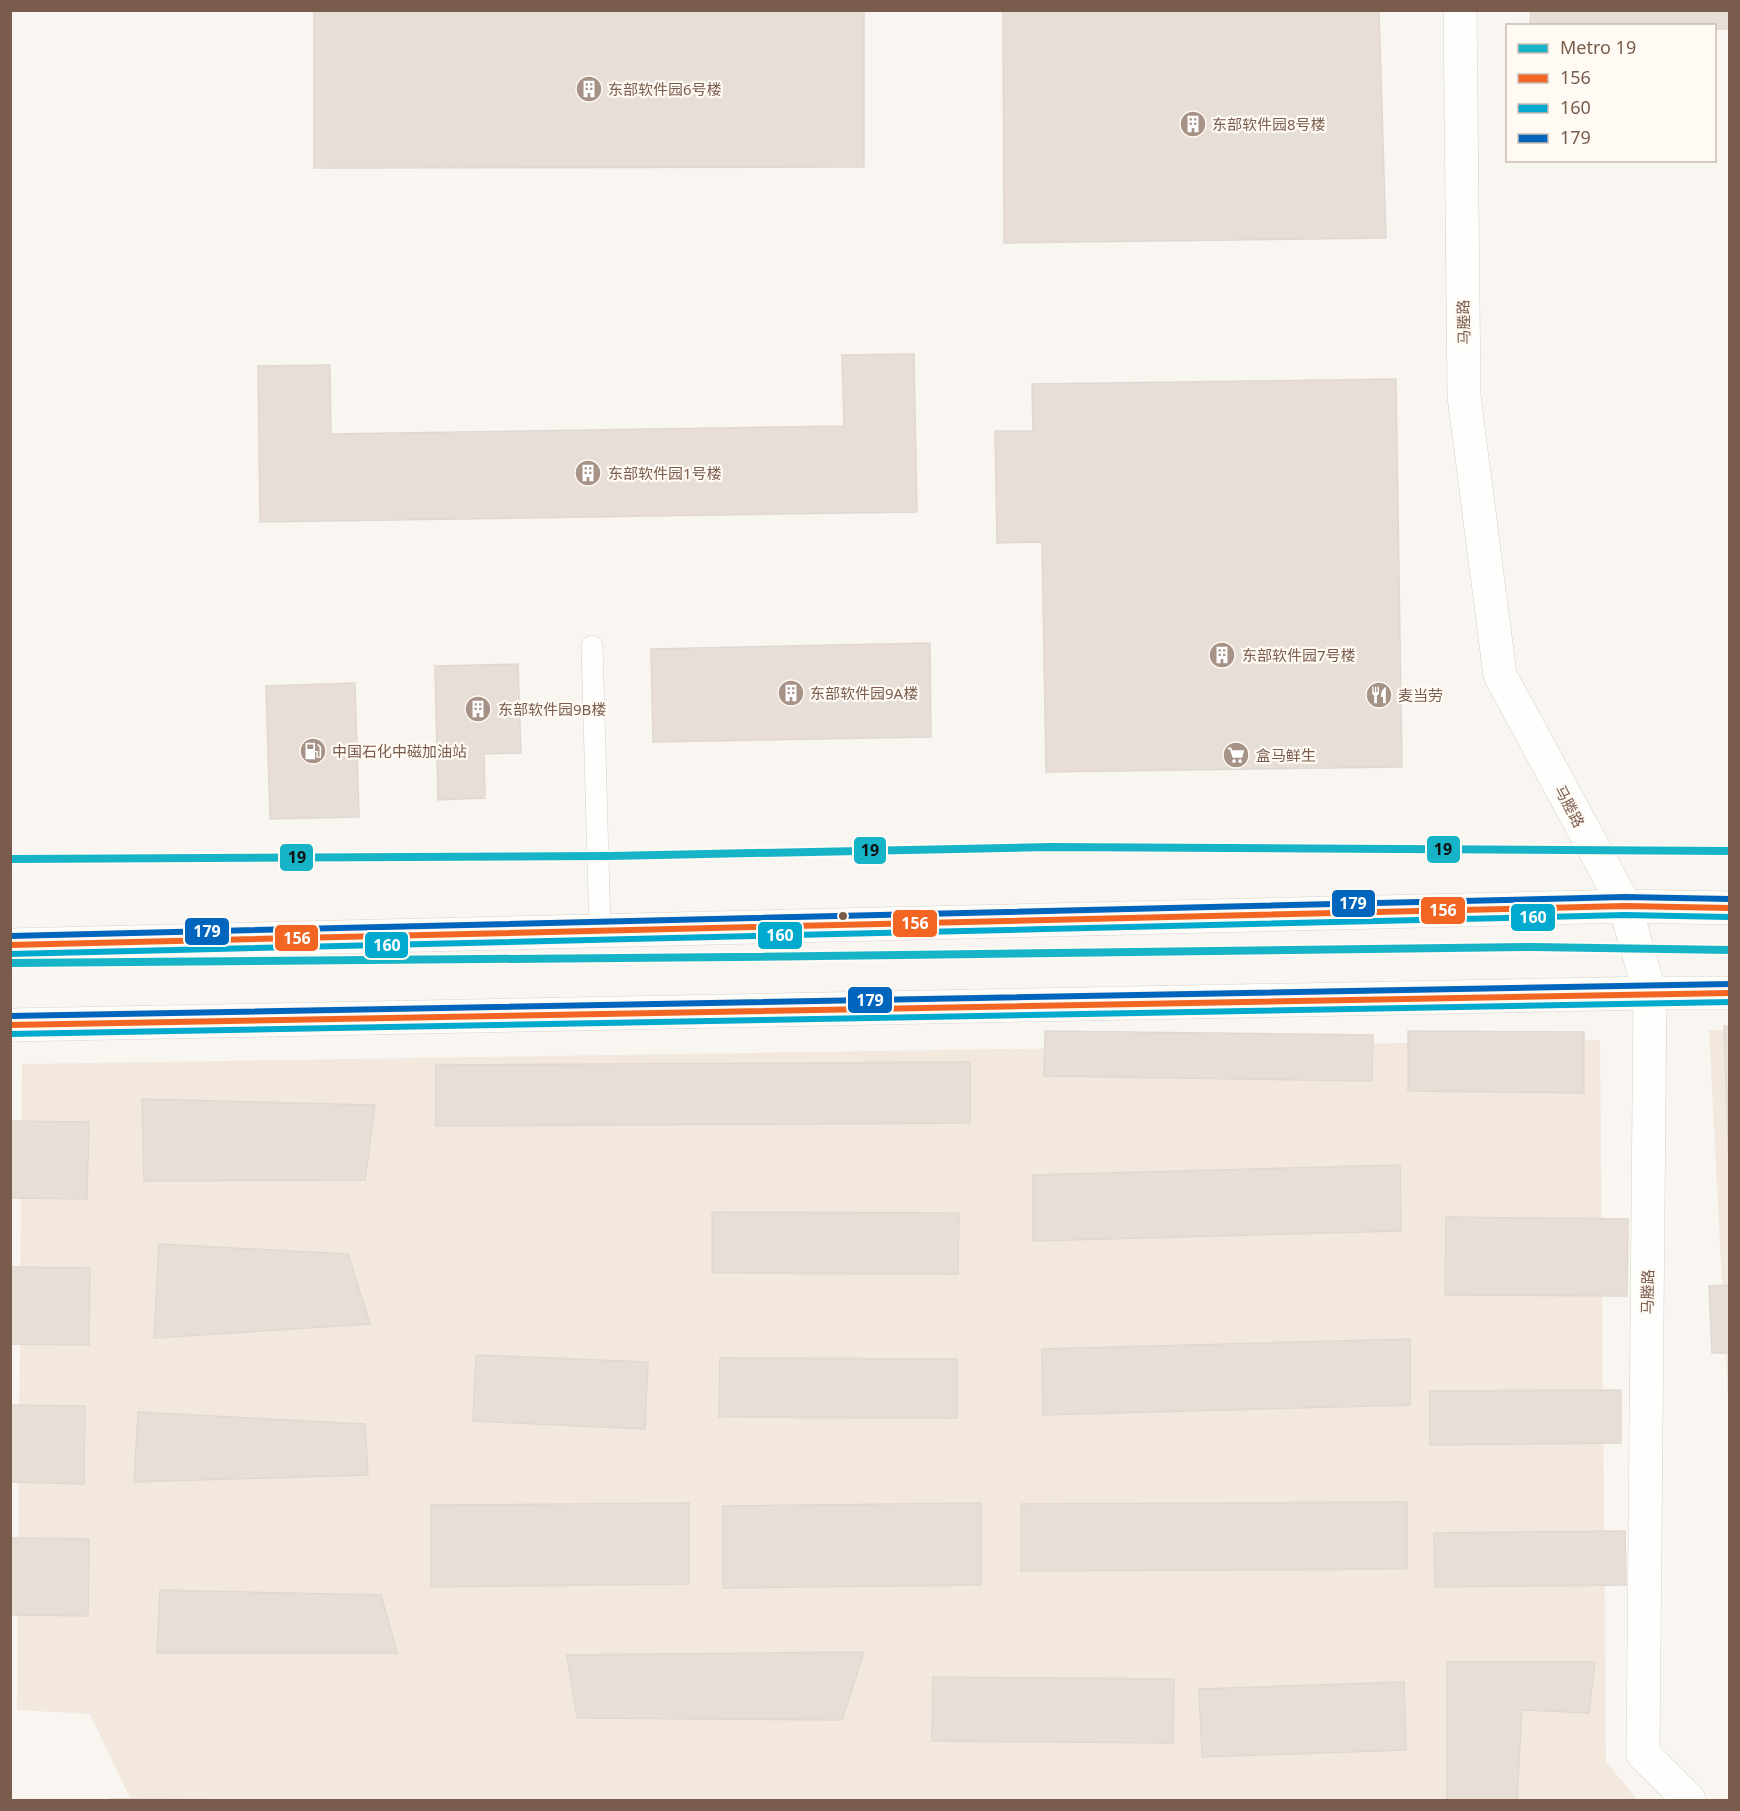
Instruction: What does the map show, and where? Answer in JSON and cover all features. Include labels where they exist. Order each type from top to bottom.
[{"type":"main road","name":"马塍路","points":[[1460,10],[1464,396],[1500,675],[1624,906],[1650,993],[1643,1754],[1689,1800]]},
{"type":"main road","points":[[10,945],[1624,906],[1730,908]]},
{"type":"main road","points":[[10,1025],[1730,993]]},
{"type":"lane","points":[[592,646],[600,931]]},
{"type":"shaded area","points":[[1709,1030],[1729,1030],[1729,1420]]},
{"type":"shaded area","points":[[1600,1040],[1606,1761],[1637,1800],[131,1800],[90,1714],[17,1710],[22,1064]]},
{"type":"building","name":"东部软件园6号楼","points":[[314,10],[864,10],[864,167],[314,168]]},
{"type":"building","name":"东部软件园8号楼","points":[[1003,10],[1379,10],[1386,238],[1004,243]]},
{"type":"building","points":[[1531,10],[1730,10],[1730,29],[1716,29],[1716,24],[1530,24]]},
{"type":"building","name":"东部软件园1号楼","points":[[914,354],[917,512],[260,522],[258,366],[330,365],[331,434],[844,426],[842,355]]},
{"type":"building","name":"东部软件园7号楼","points":[[1396,379],[1402,767],[1046,772],[1042,542],[997,543],[995,431],[1033,431],[1032,384]]},
{"type":"building","name":"东部软件园9A楼","points":[[930,643],[931,737],[653,742],[651,649]]},
{"type":"building","name":"东部软件园9B楼","points":[[518,664],[521,753],[484,754],[485,798],[438,800],[435,666]]},
{"type":"building","name":"中国石化中磁加油站","points":[[355,683],[359,817],[270,819],[266,686]]},
{"type":"building","points":[[1724,1026],[1730,1026],[1730,1197]]},
{"type":"building","points":[[1045,1031],[1373,1035],[1372,1081],[1044,1076]]},
{"type":"building","points":[[1408,1031],[1584,1032],[1584,1093],[1408,1091]]},
{"type":"building","points":[[970,1062],[970,1123],[436,1126],[436,1065]]},
{"type":"building","points":[[142,1099],[375,1105],[365,1180],[144,1181]]},
{"type":"building","points":[[10,1121],[89,1122],[87,1199],[10,1198]]},
{"type":"building","points":[[1400,1165],[1401,1231],[1033,1241],[1033,1175]]},
{"type":"building","points":[[712,1212],[959,1213],[958,1274],[712,1273]]},
{"type":"building","points":[[1446,1217],[1628,1219],[1627,1296],[1445,1295]]},
{"type":"building","points":[[159,1244],[348,1254],[370,1324],[154,1338]]},
{"type":"building","points":[[10,1267],[90,1268],[89,1345],[10,1344]]},
{"type":"building","points":[[1730,1285],[1730,1353],[1712,1353],[1709,1286]]},
{"type":"building","points":[[1410,1339],[1410,1405],[1043,1415],[1042,1349]]},
{"type":"building","points":[[476,1355],[648,1362],[645,1429],[473,1421]]},
{"type":"building","points":[[720,1358],[957,1359],[957,1418],[719,1417]]},
{"type":"building","points":[[1621,1390],[1621,1443],[1430,1445],[1430,1391]]},
{"type":"building","points":[[10,1405],[85,1406],[84,1484],[10,1482]]},
{"type":"building","points":[[138,1412],[365,1424],[368,1475],[134,1482]]},
{"type":"building","points":[[1407,1502],[1407,1569],[1021,1571],[1021,1504]]},
{"type":"building","points":[[689,1503],[689,1584],[431,1587],[431,1505]]},
{"type":"building","points":[[981,1503],[981,1585],[723,1588],[723,1506]]},
{"type":"building","points":[[1625,1531],[1626,1585],[1435,1587],[1434,1533]]},
{"type":"building","points":[[10,1538],[89,1539],[88,1616],[10,1615]]},
{"type":"building","points":[[160,1590],[381,1595],[397,1653],[157,1653]]},
{"type":"building","points":[[864,1652],[842,1720],[577,1718],[567,1655]]},
{"type":"building","points":[[1447,1662],[1595,1662],[1589,1713],[1522,1710],[1517,1800],[1447,1800]]},
{"type":"building","points":[[933,1677],[1174,1679],[1173,1743],[932,1741]]},
{"type":"building","points":[[1404,1682],[1406,1750],[1202,1757],[1199,1689]]},
{"type":"building","points":[[110,1799],[248,1800],[110,1800]]},
{"type":"metro line","name":"19","points":[[10,859],[609,856],[1050,847],[1730,851]]},
{"type":"metro line","name":"19","points":[[10,963],[1533,947],[1730,950]]},
{"type":"transit line","name":"179","points":[[10,936],[1625,897],[1730,899]]},
{"type":"transit line","name":"156","points":[[10,945],[1625,906],[1730,908]]},
{"type":"transit line","name":"160","points":[[10,954],[1625,915],[1730,917]]},
{"type":"transit line","name":"179","points":[[10,1016],[1730,984]]},
{"type":"transit line","name":"156","points":[[10,1025],[1730,993]]},
{"type":"transit line","name":"160","points":[[10,1034],[1730,1002]]},
{"type":"place","name":"东部软件园6号楼","points":[[589,89]]},
{"type":"place","name":"东部软件园8号楼","points":[[1193,124]]},
{"type":"place","name":"东部软件园1号楼","points":[[588,473]]},
{"type":"place","name":"东部软件园7号楼","points":[[1222,655]]},
{"type":"place","name":"东部软件园9A楼","points":[[791,693]]},
{"type":"place","name":"麦当劳","points":[[1379,695]]},
{"type":"place","name":"东部软件园9B楼","points":[[478,709]]},
{"type":"place","name":"中国石化中磁加油站","points":[[313,751]]},
{"type":"place","name":"盒马鲜生","points":[[1236,755]]}]
